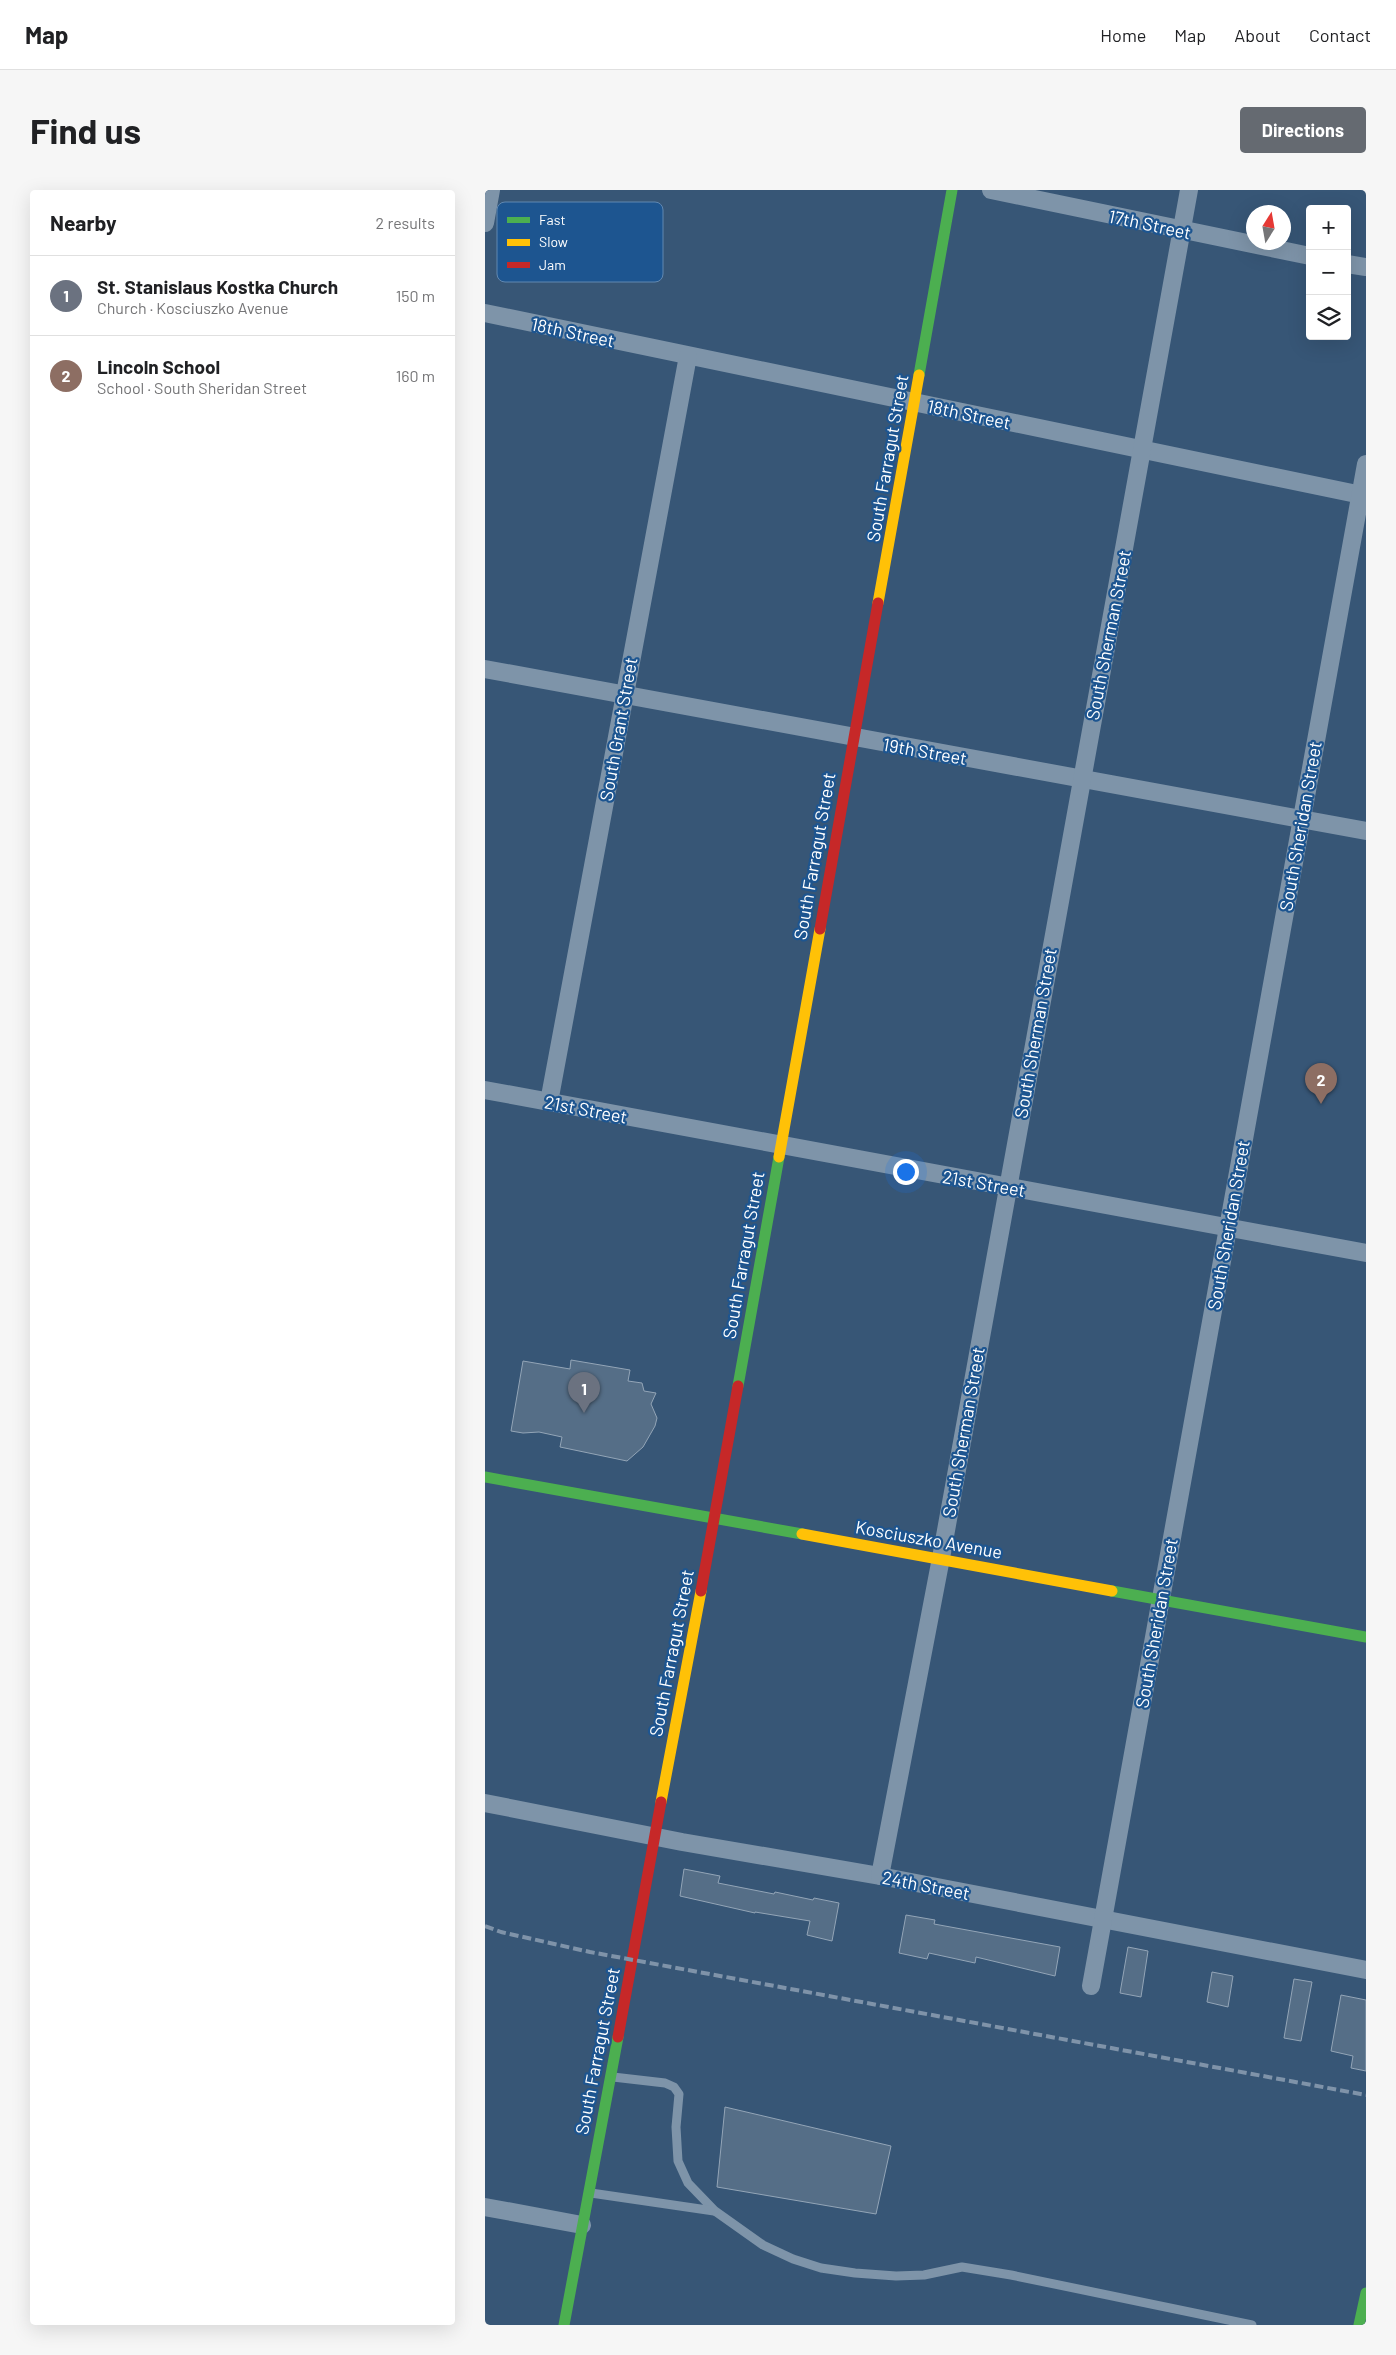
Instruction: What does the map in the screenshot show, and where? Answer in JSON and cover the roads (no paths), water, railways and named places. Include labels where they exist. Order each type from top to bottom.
[{"type":"street","points":[[485,223],[491,190]]},
{"type":"street","name":"South Farragut Street","points":[[564,2325],[714,1519],[952,190]]},
{"type":"street","name":"17th Street","points":[[991,190],[1306,255]]},
{"type":"street","name":"South Sherman Street","points":[[881,1876],[941,1558],[1189,190]]},
{"type":"street","points":[[1351,265],[1366,267]]},
{"type":"street","name":"18th Street","points":[[485,313],[1363,495]]},
{"type":"street","name":"South Grant Street","points":[[549,1102],[687,356]]},
{"type":"street","name":"South Sheridan Street","points":[[1091,1986],[1227,1227],[1363,495],[1366,464]]},
{"type":"street","name":"19th Street","points":[[485,669],[1366,831]]},
{"type":"street","name":"21st Street","points":[[485,1090],[1366,1253]]},
{"type":"street","name":"Kosciuszko Avenue","points":[[485,1478],[941,1558],[1366,1637]]},
{"type":"street","name":"24th Street","points":[[485,1803],[654,1836],[881,1876],[1366,1970]]},
{"type":"street","points":[[485,2207],[582,2225]]},
{"type":"street","points":[[1359,2325],[1366,2292]]},
{"type":"lane","points":[[610,2077],[665,2083],[674,2087],[679,2094],[676,2126],[677,2161],[688,2183],[715,2211],[763,2245],[793,2259],[821,2268],[896,2276],[925,2275],[962,2267],[1011,2275],[1253,2325]]},
{"type":"lane","points":[[588,2193],[715,2211]]},
{"type":"railway","points":[[485,1926],[501,1932],[590,1952],[1366,2095]]},
{"type":"place","name":"Lincoln School","points":[[1321,1104]]},
{"type":"place","name":"St. Stanislaus Kostka Church","points":[[584,1413]]}]
